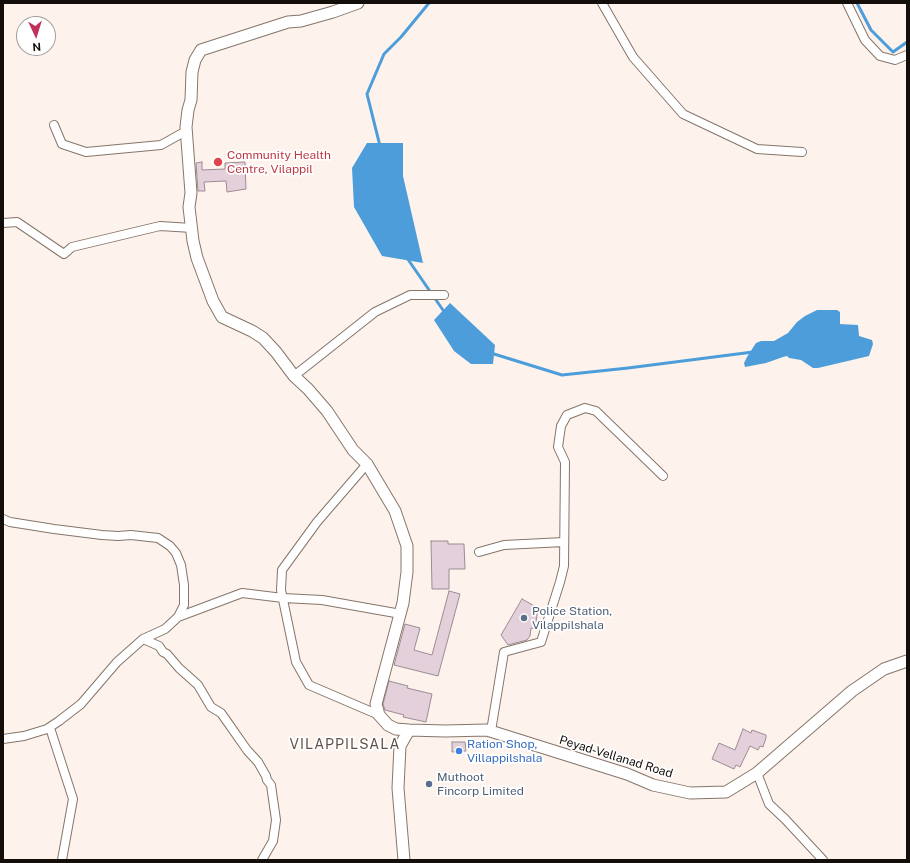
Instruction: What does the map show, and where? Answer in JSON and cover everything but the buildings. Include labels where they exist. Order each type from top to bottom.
[{"type":"street","points":[[358,3],[301,21],[288,22],[201,50],[195,60],[192,72],[191,100],[188,110],[186,131],[191,193],[189,207],[193,241],[197,258],[213,301],[222,317],[263,338],[294,376],[308,389],[327,411],[353,450],[367,464],[395,511],[407,546],[407,572],[401,614],[376,704],[379,715]]},
{"type":"street","points":[[602,3],[633,57],[683,114],[757,149],[802,152]]},
{"type":"street","points":[[847,3],[865,40],[880,56],[895,60],[907,55]]},
{"type":"street","points":[[54,125],[62,144],[86,152],[161,146],[186,131]]},
{"type":"street","points":[[3,223],[17,222],[64,254],[72,247],[160,226],[192,228]]},
{"type":"street","points":[[294,376],[375,312],[410,295],[444,294]]},
{"type":"street","points":[[491,731],[504,652],[540,642],[564,566],[565,462],[558,447],[561,426],[567,415],[585,408],[596,411],[663,476]]},
{"type":"street","points":[[367,464],[317,522],[282,570],[281,590],[296,662],[309,685],[379,715]]},
{"type":"street","points":[[3,519],[10,522],[102,535],[131,535],[158,538],[170,546],[176,553],[181,565],[184,585],[184,605],[178,617],[165,629],[143,639],[117,662],[82,704],[47,729],[24,736],[3,739]]},
{"type":"street","points":[[479,552],[504,545],[564,542]]},
{"type":"street","points":[[178,617],[242,593],[283,598],[322,600],[401,614]]},
{"type":"street","points":[[143,639],[159,646],[163,652],[167,654],[179,668],[198,685],[211,707],[221,713],[247,750],[256,760],[271,785],[276,820],[273,841],[262,860]]},
{"type":"street","name":"Peyad-Vellanad Road","points":[[379,715],[388,725],[396,729],[445,731],[487,730],[627,774],[653,785],[690,793],[726,792],[758,773],[852,691],[884,669],[907,661]]},
{"type":"street","points":[[404,860],[398,788],[400,746],[409,730]]},
{"type":"street","points":[[50,731],[73,799],[62,860]]},
{"type":"street","points":[[758,773],[769,804],[823,860]]},
{"type":"water","points":[[367,143],[403,143],[403,176],[423,263],[382,256],[354,207],[352,168]]},
{"type":"water","points":[[450,303],[495,345],[493,364],[471,364],[454,351],[434,320]]},
{"type":"water","points":[[817,310],[837,310],[840,312],[840,324],[858,325],[859,336],[872,340],[873,344],[869,356],[818,368],[813,368],[801,360],[789,358],[787,356],[766,363],[745,367],[744,363],[756,343],[761,341],[774,341],[788,333],[797,322],[805,316]]},
{"type":"waterway","points":[[380,146],[367,94],[384,54],[401,37],[429,3]]},
{"type":"waterway","points":[[857,3],[871,30],[893,52],[907,42]]},
{"type":"waterway","points":[[407,258],[445,313]]},
{"type":"waterway","points":[[492,352],[494,354],[562,375],[753,352]]},
{"type":"place","name":"Community Health Centre, Vilappil","points":[[218,162]]},
{"type":"place","name":"Police Station, Vilappilshala","points":[[524,618]]},
{"type":"place","name":"Ration Shop, Villappilshala","points":[[459,751]]},
{"type":"place","name":"Muthoot Fincorp Limited","points":[[429,784]]},
{"type":"district","name":"VILAPPILSALA","points":[[345,745]]}]
